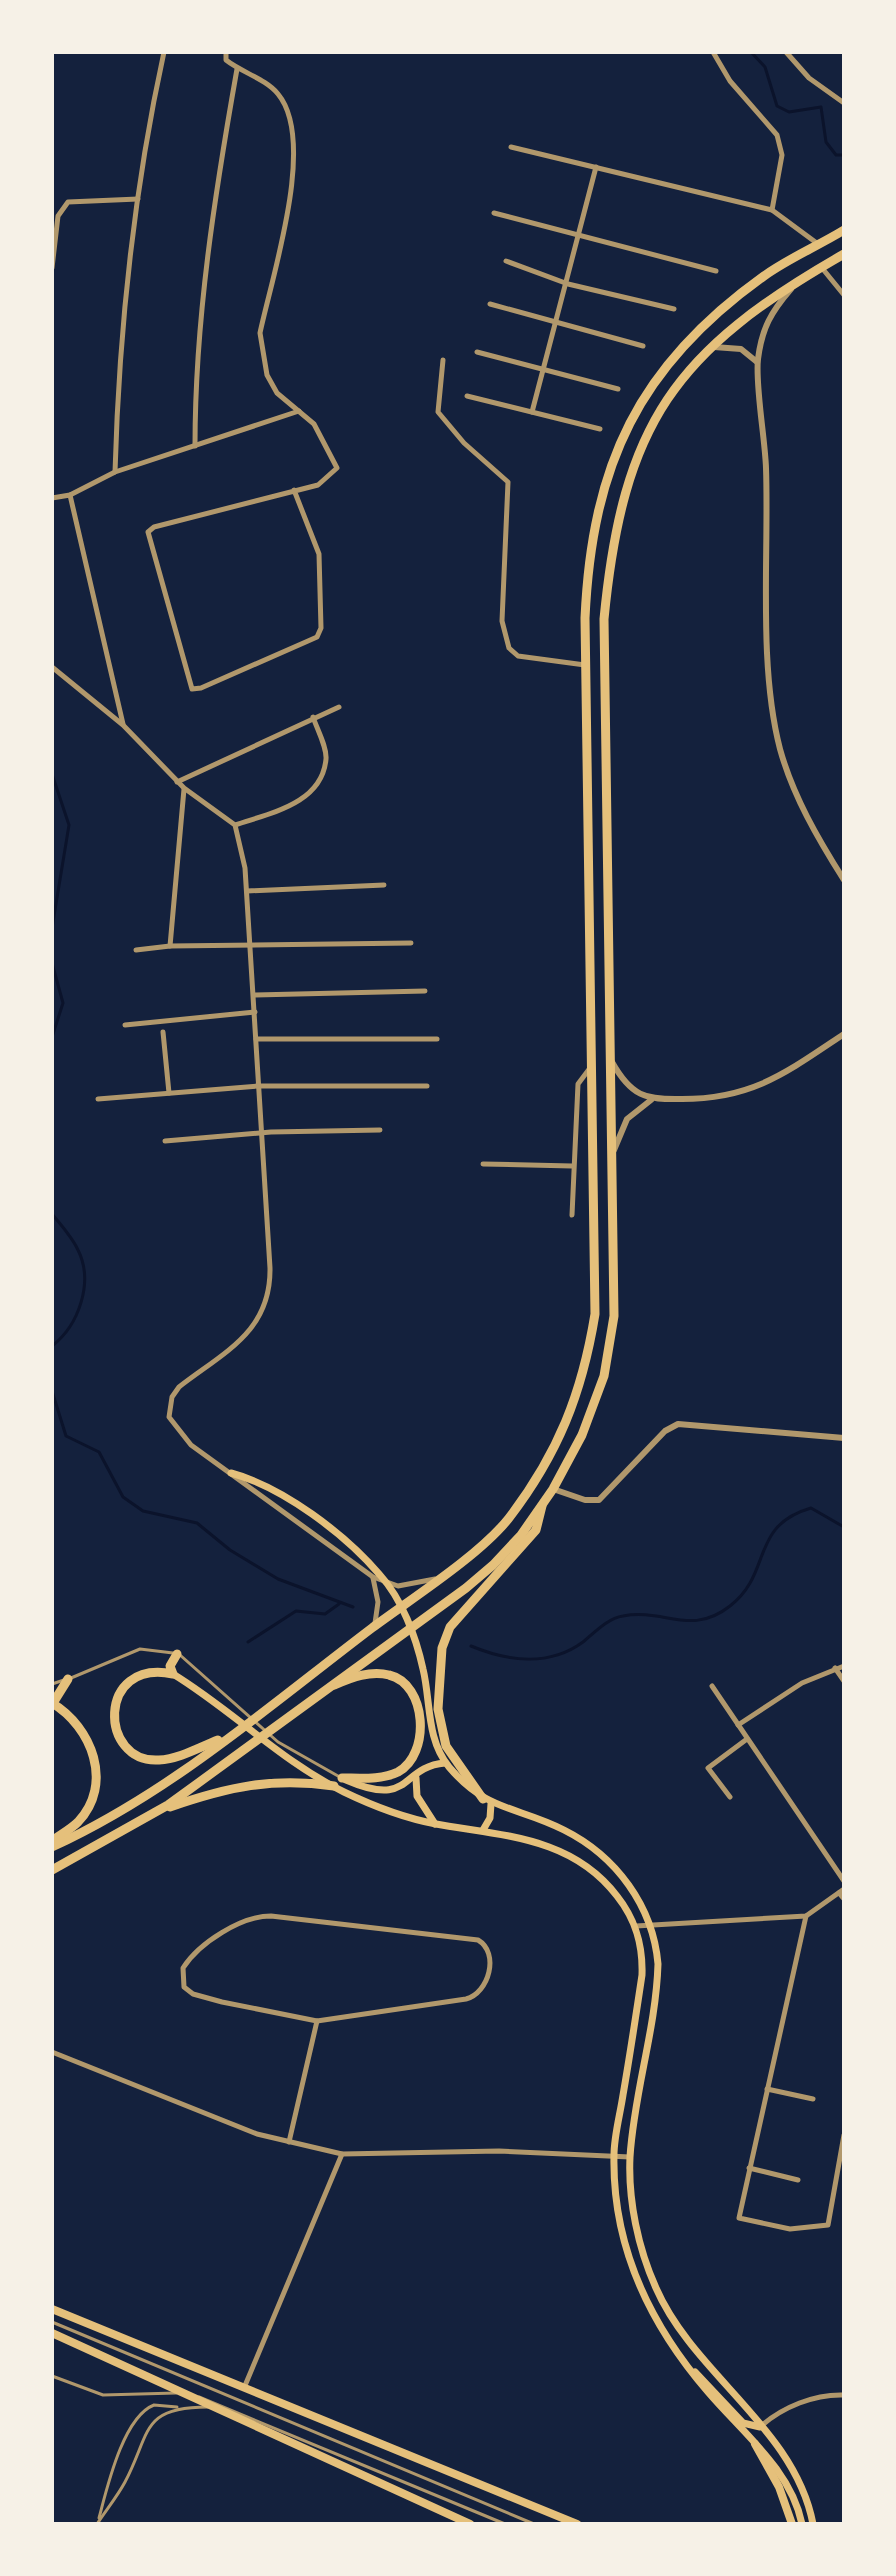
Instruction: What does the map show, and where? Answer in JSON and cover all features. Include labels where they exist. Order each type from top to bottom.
[{"type":"highway","points":[[52,1844],[96,1827],[158,1789],[440,1577],[506,1522],[540,1476],[565,1427],[586,1371],[595,1314],[586,665],[588,554],[598,505],[613,457],[645,396],[673,357],[719,310],[767,273],[844,230]]},
{"type":"highway","points":[[52,1870],[155,1813],[466,1588],[506,1551],[543,1503],[582,1435],[604,1376],[614,1316],[604,619],[611,545],[630,473],[645,438],[664,403],[706,349],[754,310],[844,254]]},
{"type":"highway","points":[[487,1802],[446,1746],[438,1701],[442,1648],[450,1627],[536,1530],[543,1503]]},
{"type":"highway","points":[[177,1654],[170,1666],[173,1674],[146,1672],[123,1686],[114,1712],[121,1741],[141,1756],[162,1760],[229,1736]]},
{"type":"highway","points":[[324,1689],[372,1673],[390,1675],[404,1682],[416,1701],[419,1743],[409,1764],[382,1777],[342,1778]]},
{"type":"highway","points":[[52,1844],[79,1821],[90,1800],[95,1770],[86,1732],[72,1716],[52,1703],[68,1679]]},
{"type":"highway","points":[[155,1813],[203,1795],[266,1782],[293,1780],[334,1786]]},
{"type":"main road","points":[[231,1473],[282,1492],[381,1576],[408,1625],[425,1677],[429,1717],[445,1763],[467,1788],[487,1802],[566,1831],[619,1871],[639,1897],[657,1943],[658,1986],[630,2157],[633,2213],[656,2288],[690,2343],[783,2452],[799,2481],[813,2524]]},
{"type":"main road","points":[[173,1674],[234,1712],[334,1786],[396,1813],[435,1824],[483,1830],[548,1844],[579,1858],[604,1879],[636,1926],[643,1950],[642,1975],[614,2155],[619,2215],[642,2296],[681,2360],[789,2488],[802,2524]]},
{"type":"main road","points":[[342,1778],[380,1791],[390,1791],[416,1778],[423,1769],[445,1763]]},
{"type":"main road","points":[[416,1778],[417,1796],[435,1824]]},
{"type":"main road","points":[[483,1830],[490,1818],[487,1802]]},
{"type":"main road","points":[[52,2309],[577,2524]]},
{"type":"main road","points":[[52,2333],[220,2407],[470,2524]]},
{"type":"main road","points":[[681,2360],[709,2383],[743,2423],[760,2427]]},
{"type":"main road","points":[[755,2444],[779,2487],[792,2524]]},
{"type":"street","points":[[115,472],[118,382],[138,199],[164,52]]},
{"type":"street","points":[[226,52],[226,60],[237,69],[277,93],[295,132],[290,205],[260,333],[267,375],[277,393],[314,424],[337,468],[318,485],[294,490],[154,527],[148,532],[192,689],[201,688],[317,637],[321,628],[319,554],[294,490]]},
{"type":"street","points":[[713,52],[730,81],[777,135],[782,155],[772,210]]},
{"type":"street","points":[[786,52],[809,78],[844,103]]},
{"type":"street","points":[[195,446],[204,290],[216,184],[237,69]]},
{"type":"street","points":[[511,147],[772,210],[819,245]]},
{"type":"street","points":[[532,412],[558,323],[596,167]]},
{"type":"street","points":[[52,268],[58,216],[68,202],[138,199]]},
{"type":"street","points":[[494,213],[716,271]]},
{"type":"street","points":[[506,261],[568,284],[674,309]]},
{"type":"street","points":[[822,267],[844,295]]},
{"type":"street","points":[[802,278],[768,317],[757,363],[765,434],[770,662],[780,747],[817,838],[844,880]]},
{"type":"street","points":[[490,304],[643,346]]},
{"type":"street","points":[[706,349],[731,346],[750,355],[757,363]]},
{"type":"street","points":[[477,352],[618,389]]},
{"type":"street","points":[[443,360],[438,412],[464,443],[508,482],[502,621],[509,648],[518,656],[586,665]]},
{"type":"street","points":[[467,396],[600,429]]},
{"type":"street","points":[[52,498],[70,495],[115,472],[300,411]]},
{"type":"street","points":[[70,495],[123,725]]},
{"type":"street","points":[[52,667],[123,725],[177,782],[235,825],[247,891],[269,1298],[249,1333],[179,1387],[169,1407],[169,1417],[179,1435],[373,1577],[398,1586],[411,1586],[440,1577]]},
{"type":"street","points":[[177,782],[339,707]]},
{"type":"street","points":[[235,825],[306,799],[321,777],[326,758],[313,717]]},
{"type":"street","points":[[170,946],[184,788]]},
{"type":"street","points":[[247,891],[384,885]]},
{"type":"street","points":[[136,950],[170,946],[411,943]]},
{"type":"street","points":[[255,995],[425,991]]},
{"type":"street","points":[[125,1025],[255,1012]]},
{"type":"street","points":[[163,1032],[169,1093]]},
{"type":"street","points":[[612,1062],[628,1085],[651,1100],[724,1098],[748,1092],[782,1076],[844,1034]]},
{"type":"street","points":[[256,1039],[437,1039]]},
{"type":"street","points":[[572,1215],[578,1084],[591,1066]]},
{"type":"street","points":[[98,1099],[258,1086],[427,1086]]},
{"type":"street","points":[[614,1162],[614,1147],[627,1119],[651,1100]]},
{"type":"street","points":[[165,1141],[262,1132],[380,1130]]},
{"type":"street","points":[[483,1164],[572,1166]]},
{"type":"street","points":[[553,1489],[585,1500],[599,1500],[665,1431],[678,1424],[844,1438]]},
{"type":"street","points":[[373,1577],[378,1602],[373,1627]]},
{"type":"street","points":[[738,1725],[802,1683],[844,1666]]},
{"type":"street","points":[[835,1668],[844,1681]]},
{"type":"street","points":[[712,1686],[844,1881]]},
{"type":"street","points":[[730,1797],[708,1768],[747,1739]]},
{"type":"street","points":[[636,1926],[806,1916],[842,1891],[844,1899]]},
{"type":"street","points":[[263,1916],[463,1937],[478,1940],[486,1947],[489,1956],[487,1978],[480,1993],[472,1997],[317,2021],[193,1994],[182,1984],[183,1968],[193,1955],[233,1927],[263,1916]]},
{"type":"street","points":[[806,1916],[739,2218],[790,2229],[828,2225],[844,2135]]},
{"type":"street","points":[[289,2142],[317,2021]]},
{"type":"street","points":[[52,2052],[257,2134],[342,2154],[499,2151],[630,2157]]},
{"type":"street","points":[[767,2089],[813,2099]]},
{"type":"street","points":[[244,2388],[342,2154]]},
{"type":"street","points":[[749,2168],[798,2180]]},
{"type":"street","points":[[760,2427],[787,2407],[823,2396],[844,2395]]},
{"type":"lane","points":[[52,1684],[140,1649],[177,1654],[189,1660],[234,1712]]},
{"type":"lane","points":[[276,1745],[342,1778]]},
{"type":"lane","points":[[52,2322],[534,2524]]},
{"type":"lane","points":[[52,2376],[103,2395],[183,2393],[211,2399],[505,2524]]},
{"type":"lane","points":[[98,2523],[109,2476],[137,2418],[154,2405],[220,2407]]},
{"type":"lane","points":[[98,2523],[125,2481],[148,2428],[155,2419],[177,2407]]},
{"type":"waterway","points":[[751,52],[765,67],[777,106],[789,112],[821,107],[826,142],[836,155],[844,155]]},
{"type":"waterway","points":[[52,774],[69,825],[52,928]]},
{"type":"waterway","points":[[52,963],[63,1003],[52,1037]]},
{"type":"waterway","points":[[52,1214],[76,1245],[83,1262],[84,1276],[84,1289],[76,1315],[70,1327],[52,1346]]},
{"type":"waterway","points":[[52,1391],[66,1436],[99,1452],[123,1497],[143,1511],[197,1523],[230,1550],[278,1579],[353,1607]]},
{"type":"waterway","points":[[471,1646],[513,1658],[542,1658],[570,1650],[617,1617],[652,1615],[677,1620],[703,1620],[730,1606],[743,1593],[769,1538],[791,1516],[811,1508],[844,1527]]},
{"type":"waterway","points":[[248,1642],[296,1611],[325,1614],[339,1604]]}]
